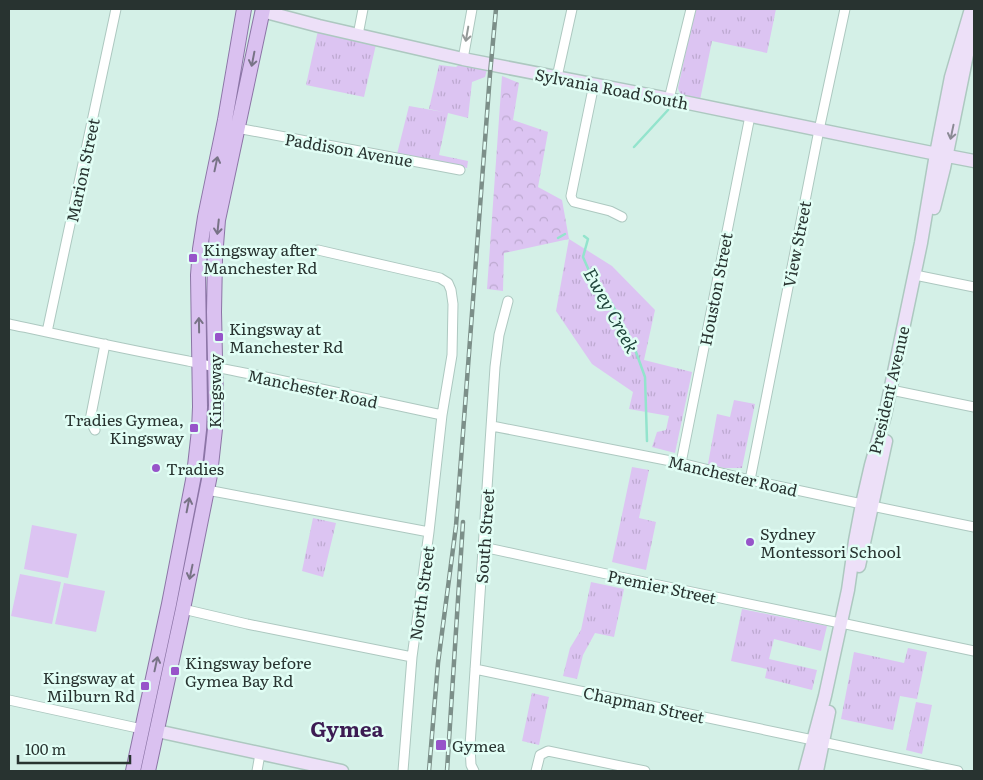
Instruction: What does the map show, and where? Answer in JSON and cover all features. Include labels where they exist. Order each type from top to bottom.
[{"type":"main road","name":"Kingsway","points":[[133,771],[194,475],[199,430],[198,275],[200,250],[204,217],[225,120],[244,9]]},
{"type":"main road","name":"President Avenue","points":[[963,79],[971,9]]},
{"type":"main road","name":"Kingsway","points":[[148,771],[207,490],[215,430],[214,258],[218,220],[238,128],[259,10]]},
{"type":"main road","name":"Sylvania Road South","points":[[259,10],[462,59],[974,161]]},
{"type":"main road","name":"President Avenue","points":[[867,505],[871,464],[885,414],[941,155],[963,79],[974,12]]},
{"type":"main road","name":"President Avenue","points":[[817,771],[818,741],[825,696],[843,623],[855,541],[867,505],[896,391],[934,210],[941,155]]},
{"type":"main road","points":[[142,728],[342,771]]},
{"type":"main road","name":"President Avenue","points":[[805,771],[818,741]]},
{"type":"street","name":"Marion Street","points":[[48,332],[116,9]]},
{"type":"street","points":[[358,35],[363,9]]},
{"type":"street","points":[[462,59],[472,9]]},
{"type":"street","points":[[557,77],[572,9]]},
{"type":"street","points":[[669,99],[691,9]]},
{"type":"street","name":"View Street","points":[[750,480],[844,9]]},
{"type":"street","points":[[594,84],[571,192],[572,199],[574,202],[622,216]]},
{"type":"street","name":"Houston Street","points":[[681,463],[750,116]]},
{"type":"street","name":"Paddison Avenue","points":[[238,128],[460,170]]},
{"type":"street","name":"North Street","points":[[318,250],[440,278],[448,283],[451,290],[453,304],[452,355],[442,415],[412,657],[403,771]]},
{"type":"street","points":[[920,276],[974,287]]},
{"type":"street","name":"South Street","points":[[474,771],[471,765],[470,746],[474,669],[496,359],[508,301]]},
{"type":"street","name":"Manchester Road","points":[[9,324],[442,415]]},
{"type":"street","points":[[95,430],[90,420],[105,344]]},
{"type":"street","points":[[896,391],[974,407]]},
{"type":"street","name":"Manchester Road","points":[[492,426],[681,463],[750,480],[974,528]]},
{"type":"street","points":[[207,490],[429,532]]},
{"type":"street","name":"Premier Street","points":[[483,548],[974,651]]},
{"type":"street","points":[[183,610],[412,657]]},
{"type":"street","name":"Chapman Street","points":[[474,669],[958,771]]},
{"type":"street","points":[[9,700],[142,728]]},
{"type":"street","points":[[536,771],[540,755],[548,751],[645,771]]},
{"type":"street","points":[[256,771],[260,754]]},
{"type":"green space","points":[[695,9],[776,9],[767,53],[712,41],[700,100],[683,96],[678,88]]},
{"type":"green space","points":[[319,26],[377,40],[364,97],[306,85]]},
{"type":"green space","points":[[463,61],[488,65],[485,77],[472,82],[468,118],[448,113],[439,155],[468,161],[467,168],[397,154],[409,106],[443,112],[429,109],[439,65],[456,67]]},
{"type":"green space","points":[[502,76],[519,83],[513,120],[548,132],[538,187],[562,200],[569,239],[504,253],[503,291],[487,289]]},
{"type":"green space","points":[[569,239],[612,266],[655,310],[644,360],[692,372],[675,453],[652,447],[657,432],[666,430],[669,416],[629,409],[633,392],[592,364],[556,311]]},
{"type":"green space","points":[[734,400],[755,404],[742,468],[724,468],[708,464],[717,414],[730,417]]},
{"type":"green space","points":[[206,439],[208,439],[203,483],[157,700],[154,700]]},
{"type":"green space","points":[[632,467],[649,470],[639,518],[656,522],[646,570],[612,562]]},
{"type":"green space","points":[[313,518],[336,523],[323,577],[302,571]]},
{"type":"green space","points":[[32,525],[77,534],[68,578],[24,569]]},
{"type":"green space","points":[[20,574],[61,582],[52,624],[11,616]]},
{"type":"green space","points":[[591,582],[624,589],[614,637],[595,633],[583,655],[577,679],[563,676],[570,648],[581,630]]},
{"type":"green space","points":[[64,583],[105,591],[96,632],[55,624]]},
{"type":"green space","points":[[742,609],[827,626],[821,651],[774,639],[769,659],[817,670],[812,690],[765,678],[767,669],[731,661]]},
{"type":"green space","points":[[908,648],[927,652],[917,699],[900,696],[893,730],[841,719],[854,652],[904,663]]},
{"type":"green space","points":[[532,693],[549,697],[539,745],[522,741]]},
{"type":"green space","points":[[916,702],[932,705],[922,754],[906,750]]},
{"type":"waterway","name":"Ewey Creek","points":[[634,147],[668,110]]},
{"type":"waterway","points":[[558,238],[565,234]]},
{"type":"waterway","name":"Ewey Creek","points":[[584,236],[588,239],[583,257],[590,273],[612,304],[632,341],[645,377],[647,441]]},
{"type":"railway","points":[[429,771],[438,663],[456,526],[496,9]]},
{"type":"railway","points":[[447,771],[463,522]]},
{"type":"place","name":"Kingsway after Manchester Rd","points":[[193,258]]},
{"type":"place","name":"Kingsway at Manchester Rd","points":[[219,337]]},
{"type":"place","name":"Tradies Gymea, Kingsway","points":[[194,428]]},
{"type":"place","name":"Tradies","points":[[156,468]]},
{"type":"place","name":"Sydney Montessori School","points":[[750,542]]},
{"type":"place","name":"Kingsway before Gymea Bay Rd","points":[[175,671]]},
{"type":"place","name":"Kingsway at Milburn Rd","points":[[145,686]]},
{"type":"place","name":"Gymea","points":[[441,745]]},
{"type":"district","name":"Gymea","points":[[347,727]]}]
